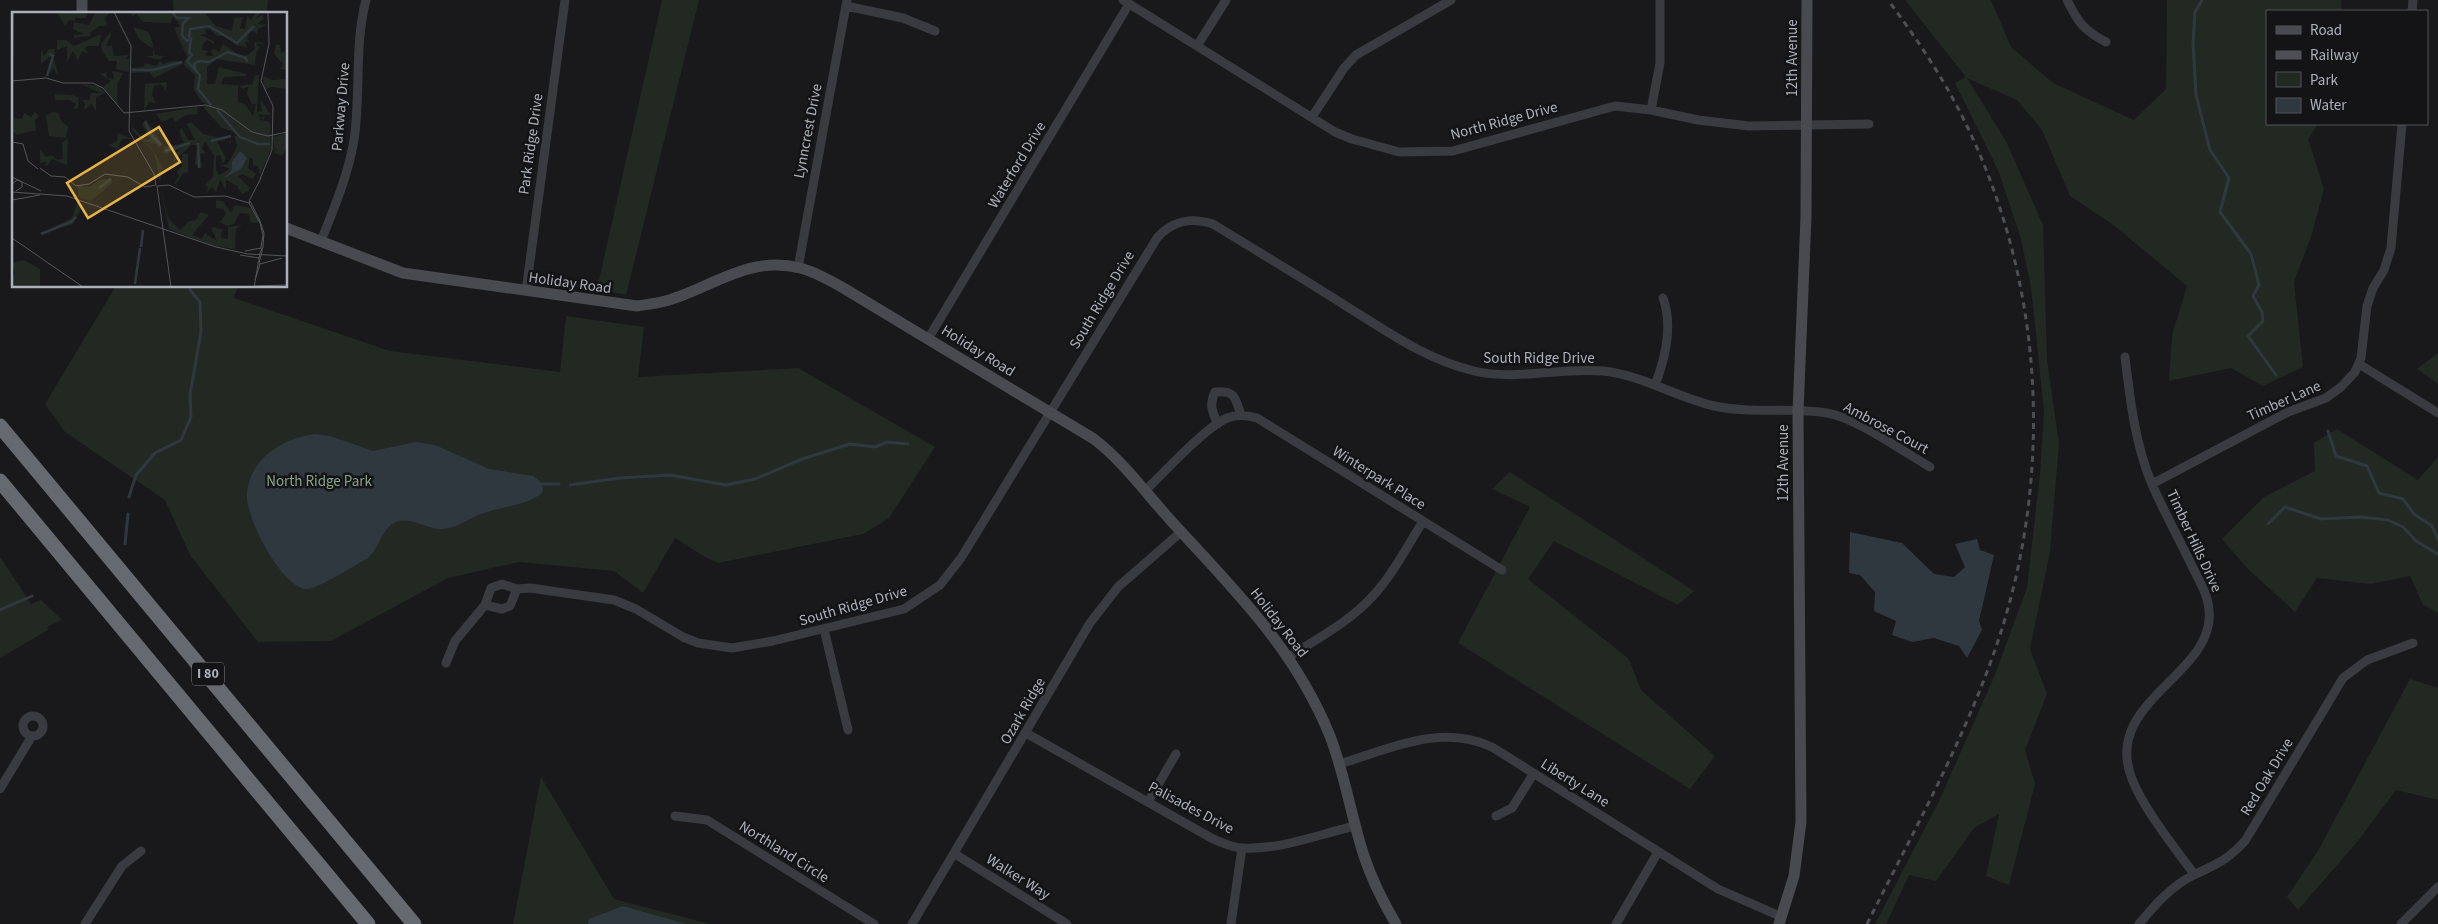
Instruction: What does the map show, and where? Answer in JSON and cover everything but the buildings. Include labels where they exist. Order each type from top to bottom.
[{"type":"highway","name":"I 80","points":[[0,426],[414,924]]},
{"type":"highway","name":"I 80","points":[[0,481],[368,924]]},
{"type":"street","name":"Parkway Drive","points":[[321,242],[343,186],[350,162],[355,125],[361,25],[366,0]]},
{"type":"street","name":"Park Ridge Drive","points":[[526,292],[565,0]]},
{"type":"street","points":[[1197,46],[1226,0]]},
{"type":"street","points":[[1312,117],[1344,68],[1356,55],[1451,0]]},
{"type":"street","points":[[1651,110],[1660,63],[1660,0]]},
{"type":"street","name":"12th Avenue","points":[[1781,921],[1794,876],[1801,822],[1798,412],[1807,126],[1807,0]]},
{"type":"street","points":[[2067,0],[2079,24],[2106,42]]},
{"type":"street","name":"North Ridge Drive","points":[[1126,2],[1312,117],[1352,139],[1382,149],[1414,153],[1453,151],[1615,106],[1651,110],[1698,120],[1749,126],[1869,124]]},
{"type":"street","name":"Waterford Drive","points":[[928,338],[1126,2]]},
{"type":"street","points":[[846,3],[903,18],[935,31]]},
{"type":"street","name":"Lynncrest Drive","points":[[798,268],[846,3]]},
{"type":"street","points":[[2402,125],[2391,248],[2384,270],[2373,288],[2367,306],[2359,364],[2438,412]]},
{"type":"street","name":"South Ridge Drive","points":[[446,663],[455,641],[485,605],[494,586],[502,584],[517,589],[530,588],[620,602],[636,609],[682,636],[698,643],[720,647],[744,647],[904,608],[940,585],[961,558],[1157,238],[1170,226],[1190,220],[1213,224],[1412,348],[1452,365],[1477,372],[1505,374],[1578,370],[1603,371],[1655,385],[1713,406],[1737,410],[1798,412]]},
{"type":"street","name":"Holiday Road","points":[[288,229],[403,273],[526,292],[637,306],[675,298],[729,274],[746,269],[775,266],[798,268],[820,275],[845,289],[1050,412],[1106,448],[1254,611],[1289,656],[1321,714],[1339,764],[1370,874],[1396,924]]},
{"type":"street","points":[[1655,385],[1666,351],[1665,306],[1662,298]]},
{"type":"street","name":"Timber Hills Drive","points":[[2125,357],[2140,455],[2207,598],[2209,624],[2200,648],[2142,710],[2135,722],[2129,736],[2128,764],[2138,791],[2194,874]]},
{"type":"street","name":"Timber Lane","points":[[2152,484],[2288,412],[2326,398],[2348,380],[2359,364]]},
{"type":"street","points":[[1145,491],[1218,424],[1226,418],[1241,415],[1234,396],[1227,391],[1215,392],[1211,399],[1211,409],[1218,424]]},
{"type":"street","name":"Ambrose Court","points":[[1798,412],[1826,413],[1839,416],[1930,467]]},
{"type":"street","name":"Winterpark Place","points":[[1241,415],[1257,418],[1502,570]]},
{"type":"street","points":[[1289,656],[1357,611],[1370,600],[1388,576],[1423,521]]},
{"type":"street","name":"Ozark Ridge","points":[[912,924],[1090,623],[1118,587],[1181,532]]},
{"type":"street","points":[[485,605],[498,609],[506,608],[513,602],[517,589]]},
{"type":"street","points":[[824,629],[848,730]]},
{"type":"street","name":"Red Oak Drive","points":[[2139,924],[2167,894],[2194,874],[2223,861],[2245,841],[2343,678],[2367,660],[2413,643]]},
{"type":"street","name":"Palisades Drive","points":[[1026,734],[1213,839],[1242,848],[1274,846],[1355,826]]},
{"type":"street","points":[[0,790],[32,736]]},
{"type":"street","name":"Liberty Lane","points":[[1339,764],[1423,739],[1441,736],[1459,736],[1492,747],[1734,898],[1781,921]]},
{"type":"street","points":[[1148,802],[1176,754]]},
{"type":"street","points":[[1496,816],[1512,808],[1534,773]]},
{"type":"street","name":"Northland Circle","points":[[675,816],[707,820],[874,924]]},
{"type":"street","points":[[1231,924],[1242,848]]},
{"type":"street","points":[[85,924],[122,866],[141,851]]},
{"type":"street","points":[[1616,924],[1658,852]]},
{"type":"street","name":"Walker Way","points":[[955,854],[1066,924]]},
{"type":"street","points":[[2401,924],[2438,886]]},
{"type":"green space","points":[[173,0],[268,0],[267,12],[174,12]]},
{"type":"green space","points":[[662,0],[699,0],[626,295],[597,289]]},
{"type":"green space","points":[[1905,0],[1991,0],[2011,47],[2053,83],[2134,120],[2166,89],[2167,0],[2341,0],[2341,10],[2266,10],[2266,125],[2317,125],[2308,139],[2324,189],[2311,237],[2294,282],[2303,367],[2263,386],[2231,368],[2169,381],[2172,335],[2187,286],[2112,224],[2070,196],[2042,130],[2017,100],[1967,78],[2006,141],[2043,225],[2047,360],[2059,443],[2050,552],[2030,649],[2047,694],[2025,750],[2035,784],[2009,885],[1986,876],[1999,814],[1974,828],[1936,881],[1909,875],[1886,924],[1875,924],[1939,801],[1994,677],[2027,588],[2040,474],[2044,411],[2031,287],[2021,239],[1998,170],[1955,83],[1966,77]]},
{"type":"green space","name":"North Ridge Park","points":[[115,288],[237,288],[234,298],[390,351],[560,372],[566,316],[644,327],[638,377],[798,368],[935,447],[889,518],[863,534],[718,563],[675,538],[643,593],[614,571],[519,562],[448,578],[331,641],[258,642],[190,555],[165,500],[65,432],[45,404]]},
{"type":"green space","points":[[2438,353],[2438,384],[2417,369]]},
{"type":"green space","points":[[2337,429],[2418,480],[2438,457],[2438,613],[2423,605],[2410,576],[2371,584],[2317,578],[2295,612],[2247,568],[2222,539],[2264,497],[2315,471],[2314,443]]},
{"type":"green space","points":[[1510,472],[1694,591],[1678,605],[1554,541],[1528,579],[1629,659],[1641,690],[1715,756],[1690,789],[1458,643],[1530,507],[1492,489]]},
{"type":"green space","points":[[0,557],[31,604],[41,600],[62,620],[47,627],[48,630],[0,658]]},
{"type":"green space","points":[[2410,679],[2438,688],[2438,800],[2396,790],[2358,841],[2298,910],[2287,897],[2319,849]]},
{"type":"green space","points":[[541,777],[614,899],[710,924],[513,924]]},
{"type":"water","points":[[315,434],[330,436],[373,451],[416,442],[435,445],[489,469],[533,476],[540,481],[543,488],[542,493],[529,500],[484,513],[447,529],[407,521],[396,522],[387,528],[368,558],[329,581],[307,589],[297,586],[287,577],[267,550],[252,519],[247,494],[254,470],[270,452],[291,440]]},
{"type":"water","points":[[1850,532],[1902,543],[1934,574],[1954,577],[1965,567],[1955,544],[1977,539],[1980,550],[1994,555],[1979,621],[1982,630],[1967,658],[1959,646],[1934,638],[1912,642],[1892,635],[1896,621],[1874,611],[1875,592],[1860,575],[1849,573]]},
{"type":"water","points":[[623,906],[686,924],[588,924],[589,919]]},
{"type":"waterway","points":[[2202,0],[2195,12],[2193,43],[2196,95],[2210,150],[2229,178],[2220,212],[2251,254],[2259,285],[2253,296],[2262,312],[2263,321],[2248,336],[2276,375]]},
{"type":"waterway","points":[[129,497],[136,475],[155,453],[181,440],[191,417],[190,394],[201,332],[200,302],[190,288]]},
{"type":"waterway","points":[[2328,431],[2336,456],[2367,466],[2379,493],[2403,499],[2414,514],[2432,526],[2438,539]]},
{"type":"waterway","points":[[570,485],[620,478],[670,475],[726,485],[755,479],[802,459],[850,444],[875,447],[887,442],[908,444]]},
{"type":"waterway","points":[[541,484],[559,484]]},
{"type":"waterway","points":[[2268,524],[2285,507],[2321,519],[2360,517],[2388,520],[2403,527],[2416,541],[2438,554]]},
{"type":"waterway","points":[[125,544],[128,514]]},
{"type":"waterway","points":[[0,610],[32,596]]},
{"type":"railway","points":[[1867,924],[1956,746],[1987,673],[2000,635],[2017,571],[2028,506],[2033,441],[2032,375],[2025,310],[2011,246],[1991,183],[1965,122],[1948,90],[1920,44],[1888,0]]}]
